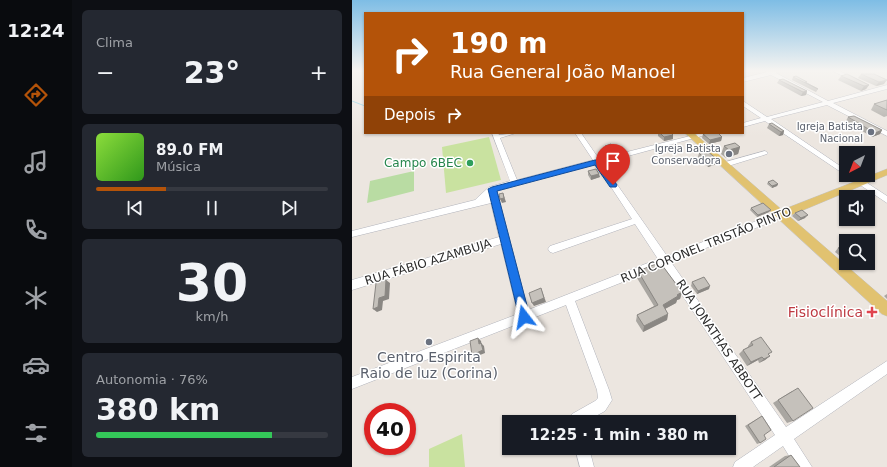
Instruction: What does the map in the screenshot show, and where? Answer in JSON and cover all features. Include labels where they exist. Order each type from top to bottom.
[{"type":"main road","points":[[691,135],[887,310]]},
{"type":"main road","name":"RUA CORONEL TRISTÃO PINTO","points":[[875,175],[887,172]]},
{"type":"main road","name":"RUA CORONEL TRISTÃO PINTO","points":[[780,215],[854,182]]},
{"type":"street","points":[[810,93],[887,134]]},
{"type":"street","points":[[744,125],[866,93]]},
{"type":"street","points":[[744,100],[839,168]]},
{"type":"street","points":[[744,104],[839,163]]},
{"type":"street","name":"RUA JONATHAS ABBOTT","points":[[579,134],[806,467]]},
{"type":"street","points":[[496,135],[515,183]]},
{"type":"street","points":[[352,234],[478,202],[515,183],[597,162],[691,135]]},
{"type":"street","points":[[725,165],[765,153]]},
{"type":"street","points":[[865,182],[887,200]]},
{"type":"street","points":[[866,182],[887,195]]},
{"type":"street","points":[[493,194],[524,317]]},
{"type":"street","name":"RUA CORONEL TRISTÃO PINTO","points":[[352,383],[524,317],[780,215]]},
{"type":"street","points":[[553,249],[637,220]]},
{"type":"street","name":"RUA FÁBIO AZAMBUJA","points":[[352,285],[505,239]]},
{"type":"street","points":[[569,299],[603,390],[605,400],[600,406],[585,415]]},
{"type":"street","points":[[740,467],[887,368]]},
{"type":"street","points":[[584,455],[588,467]]},
{"type":"green space","name":"Campo 6BEC","points":[[489,137],[501,180],[446,193],[442,147]]},
{"type":"green space","points":[[414,171],[414,191],[367,203],[370,181]]},
{"type":"green space","points":[[462,434],[465,467],[429,467],[429,449]]},
{"type":"building","points":[[887,100],[887,110],[874,104]]},
{"type":"building","points":[[854,116],[882,130],[875,133],[848,117]]},
{"type":"building","points":[[772,123],[784,131],[781,132],[769,124]]},
{"type":"building","points":[[661,134],[673,135],[664,137]]},
{"type":"building","points":[[703,134],[719,134],[722,137],[710,140]]},
{"type":"building","points":[[735,143],[740,147],[729,150],[724,146]]},
{"type":"building","points":[[611,144],[615,150],[609,151],[605,146]]},
{"type":"building","points":[[707,151],[718,160],[709,163],[699,153]]},
{"type":"building","points":[[596,169],[599,174],[591,176],[588,171]]},
{"type":"building","points":[[773,180],[778,184],[772,186],[768,182]]},
{"type":"building","points":[[503,193],[504,198],[500,199],[499,194]]},
{"type":"building","points":[[763,203],[771,210],[758,215],[751,208]]},
{"type":"building","points":[[802,210],[808,215],[801,218],[795,213]]},
{"type":"building","points":[[656,264],[658,267],[662,265],[682,292],[663,305],[668,314],[644,326],[637,315],[658,305],[638,271]]},
{"type":"building","points":[[704,277],[710,286],[698,291],[692,282]]},
{"type":"building","points":[[386,280],[385,296],[379,298],[378,307],[373,309],[376,283]]},
{"type":"building","points":[[541,288],[544,298],[532,303],[529,293]]},
{"type":"building","points":[[761,337],[772,352],[768,354],[770,356],[764,359],[762,357],[751,362],[743,350],[753,345],[751,342]]},
{"type":"building","points":[[478,338],[479,344],[481,343],[483,350],[472,355],[470,341]]},
{"type":"building","points":[[798,388],[813,408],[793,421],[778,400]]},
{"type":"building","points":[[762,416],[771,430],[764,435],[766,439],[760,443],[748,425]]},
{"type":"building","points":[[791,455],[800,467],[774,467]]},
{"type":"waterway","points":[[352,101],[364,106]]},
{"type":"place","name":"Igreja Batista Nacional","points":[[871,132]]},
{"type":"place","name":"Igreja Batista Conservadora","points":[[729,154]]},
{"type":"place","name":"Campo 6BEC","points":[[470,163]]},
{"type":"place","name":"Fisioclínica","points":[[872,312]]},
{"type":"place","name":"Centro Espirita Raio de luz (Corina)","points":[[429,342]]},
{"type":"route","points":[[524,317],[492,189],[597,162],[613,185]]}]
